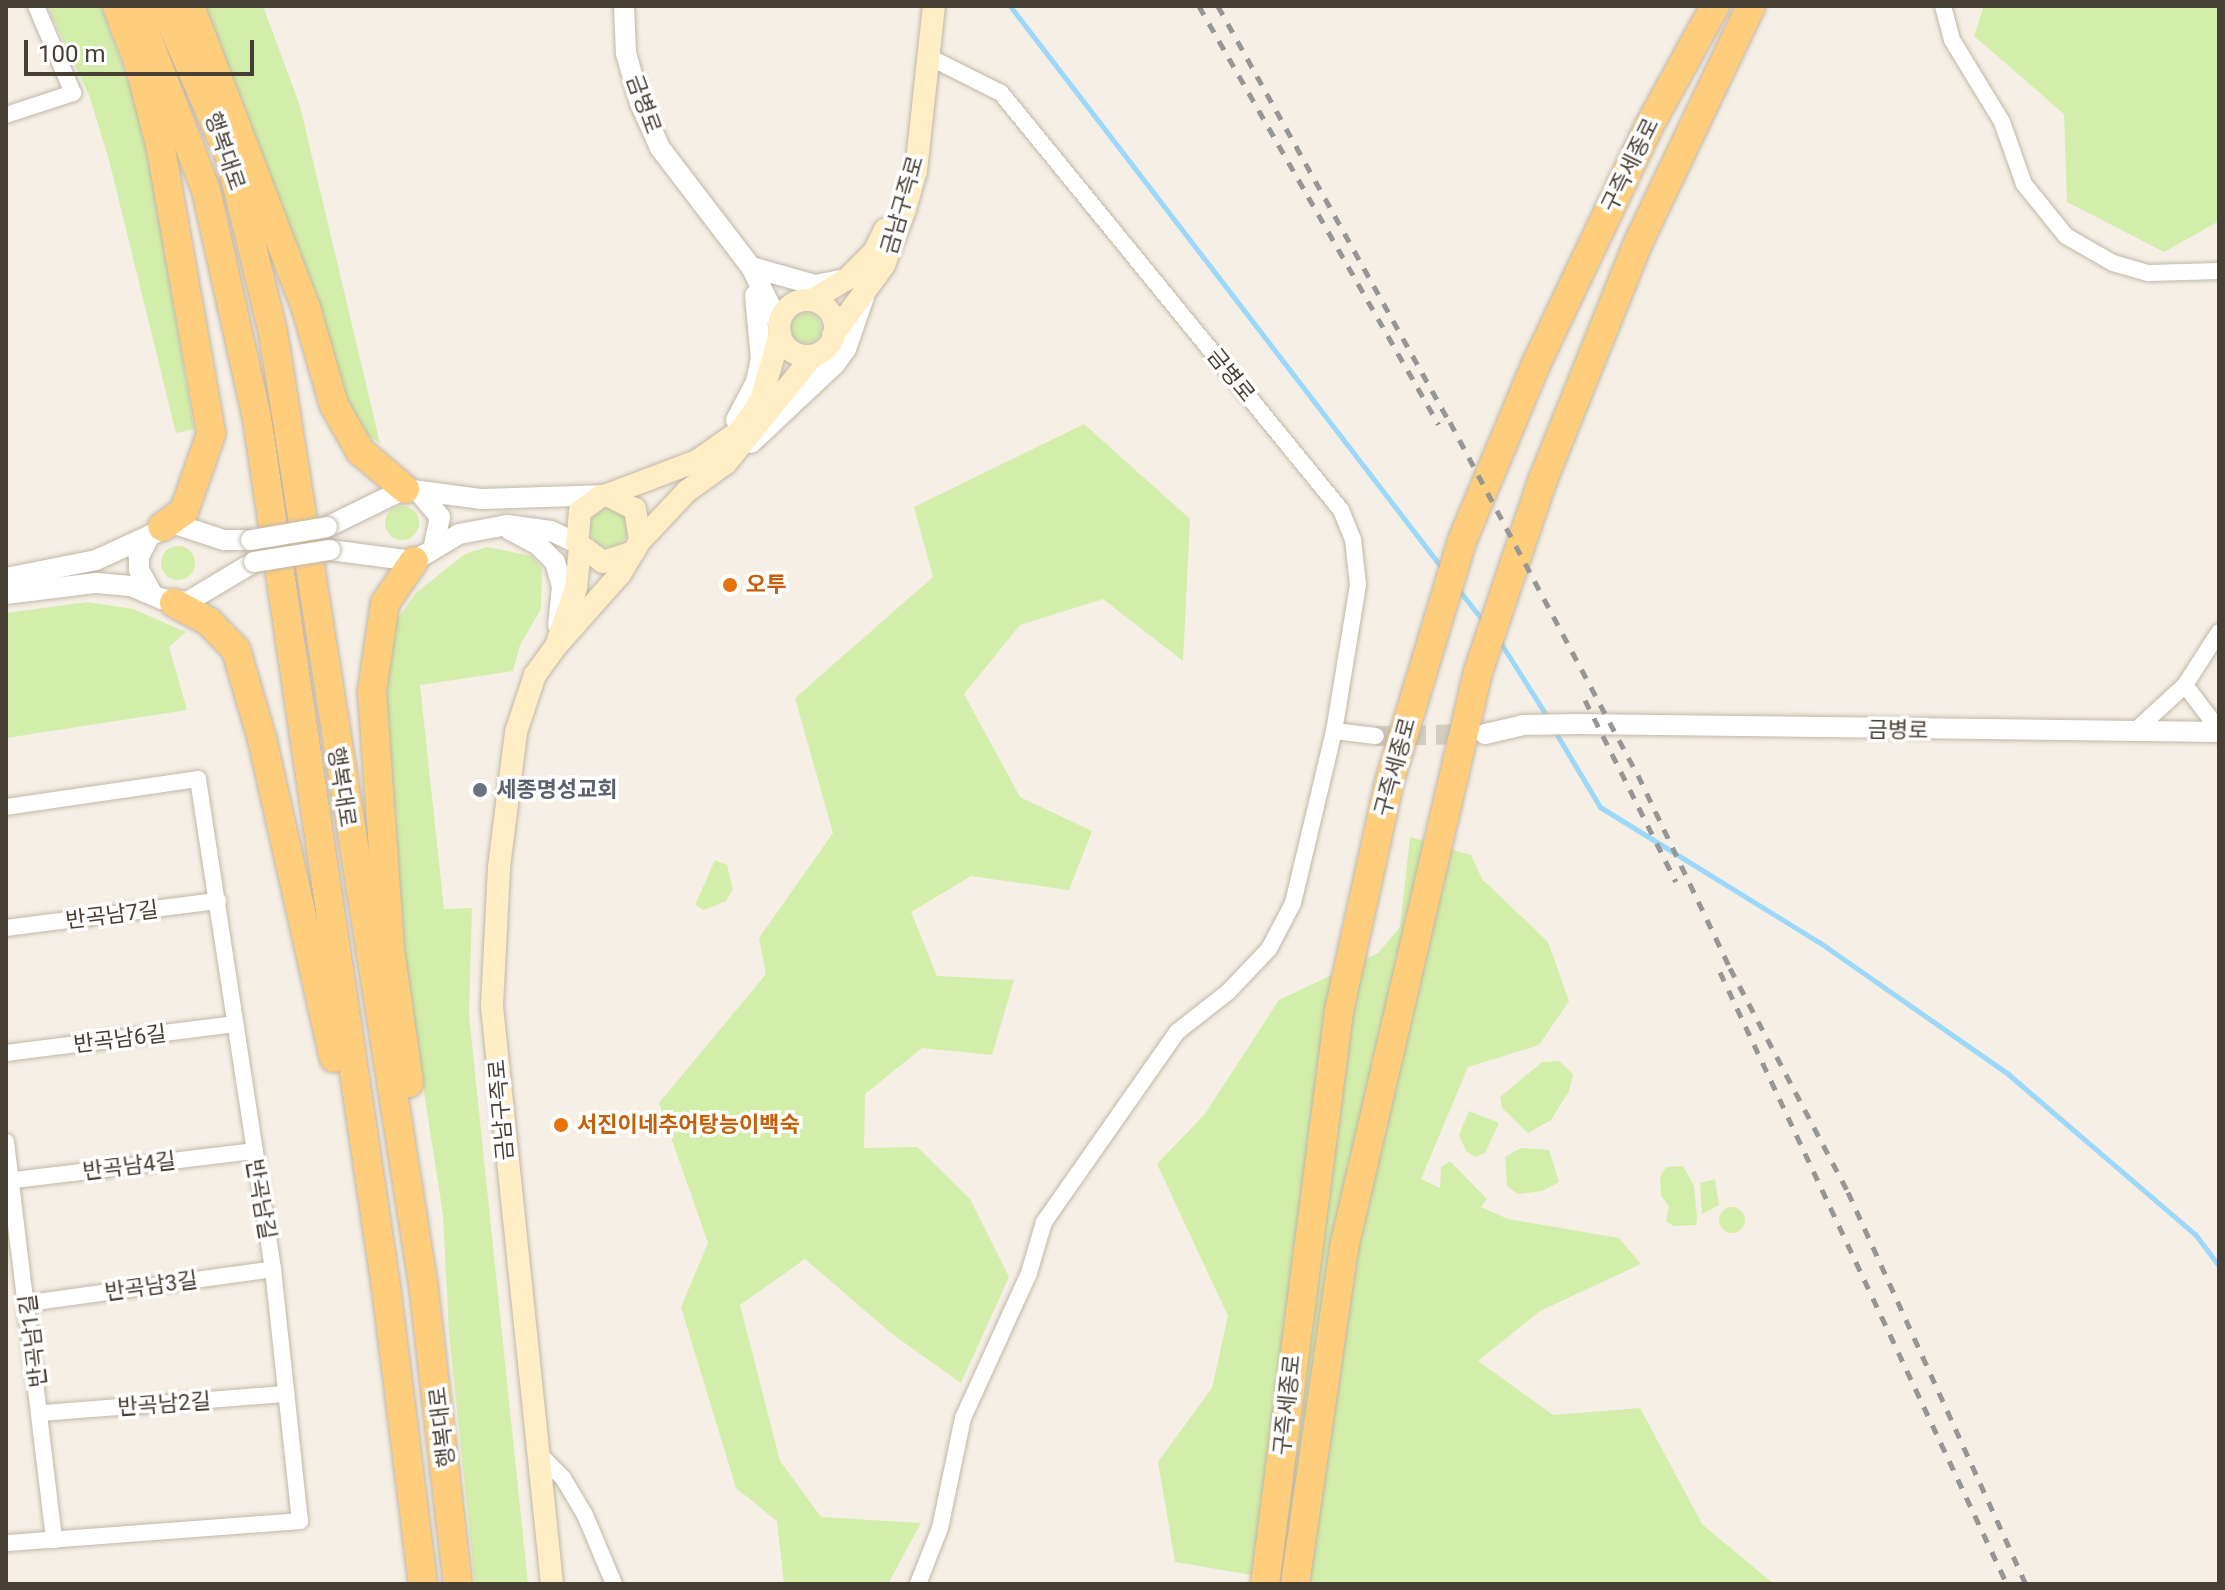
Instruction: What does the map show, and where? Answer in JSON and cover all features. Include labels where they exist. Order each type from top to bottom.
[{"type":"highway","points":[[117,6],[140,67],[161,149],[211,434],[184,511],[157,530]]},
{"type":"highway","name":"행복대로","points":[[135,6],[206,190],[257,418],[386,1287],[423,1584]]},
{"type":"highway","name":"행복대로","points":[[164,6],[230,157],[273,332],[423,1283],[458,1584]]},
{"type":"highway","points":[[190,6],[306,308],[334,405],[360,451],[411,490]]},
{"type":"highway","name":"구즉세종로","points":[[1265,1584],[1339,1011],[1362,890],[1435,625],[1462,541],[1598,230],[1715,6]]},
{"type":"highway","name":"구즉세종로","points":[[1295,1584],[1345,1243],[1478,672],[1505,589],[1639,241],[1751,6]]},
{"type":"highway","points":[[423,555],[385,603],[372,691],[390,949],[424,1184],[423,1283]]},
{"type":"highway","points":[[162,598],[209,622],[236,650],[262,739],[351,1156],[386,1287]]},
{"type":"main road","name":"금남구즉로","points":[[833,335],[864,297],[884,265],[916,171],[931,58],[934,6]]},
{"type":"main road","name":"금남구즉로","points":[[808,300],[847,279],[874,252],[885,229],[911,149],[931,58]]},
{"type":"main road","points":[[808,300],[832,315],[833,335],[813,356],[795,355],[780,330],[787,309],[808,300]]},
{"type":"main road","name":"금남구즉로","points":[[557,645],[576,588],[580,511],[604,496],[722,455],[761,400],[780,330]]},
{"type":"main road","name":"금남구즉로","points":[[552,1584],[498,1093],[491,953],[516,732],[535,675],[557,645],[620,574],[637,546],[813,356]]},
{"type":"main road","points":[[579,545],[603,562],[637,546],[635,509],[604,496]]},
{"type":"street","points":[[6,115],[73,93],[36,6]]},
{"type":"street","name":"금병로","points":[[624,6],[630,66],[660,148],[751,267]]},
{"type":"street","points":[[1943,6],[1952,40],[2002,122],[2024,184],[2066,236],[2113,263],[2149,273],[2219,271]]},
{"type":"street","name":"금병로","points":[[918,1584],[940,1528],[963,1418],[1029,1273],[1044,1222],[1177,1032],[1228,992],[1269,949],[1293,903],[1334,731],[1358,585],[1353,539],[1341,510],[1001,93],[931,58]]},
{"type":"street","points":[[751,267],[815,285],[847,279]]},
{"type":"street","points":[[751,267],[808,300]]},
{"type":"street","points":[[751,267],[780,330]]},
{"type":"street","points":[[722,455],[747,404],[761,359],[751,267]]},
{"type":"street","points":[[722,455],[835,364],[846,349],[864,297]]},
{"type":"street","points":[[6,578],[96,560],[157,530],[188,525],[224,540],[251,540],[327,527],[411,490],[482,499],[542,494],[671,472]]},
{"type":"street","points":[[411,490],[440,517],[423,555]]},
{"type":"street","points":[[542,494],[604,496]]},
{"type":"street","points":[[499,527],[538,545],[555,562],[562,587],[557,645]]},
{"type":"street","points":[[6,594],[96,583],[162,598],[198,597],[254,562],[330,550],[423,555],[459,534],[499,527],[551,531],[579,545]]},
{"type":"street","points":[[157,530],[139,557],[143,582],[162,598]]},
{"type":"street","points":[[2132,734],[2185,685],[2219,632]]},
{"type":"street","points":[[2185,685],[2219,731]]},
{"type":"street","name":"금병로","points":[[1485,734],[1523,725],[1577,724],[2132,734],[2219,731]]},
{"type":"street","points":[[1334,731],[1376,736]]},
{"type":"street","name":"반곡남길","points":[[6,807],[198,779],[273,1269],[300,1521],[6,1543]]},
{"type":"street","name":"반곡남7길","points":[[6,928],[218,901]]},
{"type":"street","name":"반곡남6길","points":[[6,1053],[235,1024]]},
{"type":"street","name":"반곡남1길","points":[[6,1142],[9,1181],[29,1303],[54,1540]]},
{"type":"street","name":"반곡남4길","points":[[9,1181],[253,1151]]},
{"type":"street","name":"반곡남3길","points":[[29,1303],[273,1269]]},
{"type":"street","name":"반곡남2길","points":[[42,1413],[286,1394]]},
{"type":"street","points":[[538,1453],[563,1478],[585,1515],[614,1584]]},
{"type":"green space","points":[[47,6],[101,6],[143,123],[194,429],[176,433],[109,160],[89,95]]},
{"type":"green space","points":[[196,6],[263,6],[300,106],[380,443],[368,436],[340,391]]},
{"type":"green space","points":[[1984,6],[2219,6],[2219,221],[2164,252],[2067,202],[2064,114],[1974,36]]},
{"type":"green space","points":[[806,313],[817,317],[821,328],[817,339],[806,343],[795,339],[791,328],[795,317]]},
{"type":"green space","points":[[1084,424],[1190,519],[1183,661],[1103,599],[1020,625],[964,694],[1020,797],[1092,831],[1069,890],[971,876],[911,912],[937,976],[1014,980],[992,1055],[922,1048],[865,1094],[864,1148],[917,1147],[970,1199],[1009,1277],[961,1383],[892,1334],[805,1259],[740,1305],[780,1461],[821,1517],[921,1523],[888,1584],[784,1584],[777,1521],[736,1488],[681,1307],[708,1243],[659,1103],[766,974],[759,938],[833,833],[795,698],[933,577],[914,507]]},
{"type":"green space","points":[[402,506],[414,511],[419,523],[414,535],[402,540],[390,535],[385,523],[390,511]]},
{"type":"green space","points":[[609,509],[623,514],[628,528],[623,542],[609,547],[595,542],[590,528],[595,514]]},
{"type":"green space","points":[[178,546],[190,551],[195,563],[190,575],[178,580],[166,575],[161,563],[166,551]]},
{"type":"green space","points":[[487,547],[532,556],[542,568],[541,609],[520,645],[513,671],[420,685],[444,909],[472,908],[469,1015],[528,1584],[475,1584],[449,1333],[443,1215],[404,962],[383,669],[395,622],[417,592],[465,554]]},
{"type":"green space","points":[[87,602],[133,609],[186,632],[169,647],[187,710],[6,738],[6,613]]},
{"type":"green space","points":[[1410,837],[1471,855],[1482,879],[1548,942],[1569,1001],[1539,1045],[1468,1067],[1421,1179],[1440,1188],[1441,1167],[1450,1161],[1487,1199],[1481,1207],[1508,1219],[1619,1238],[1641,1264],[1540,1311],[1478,1361],[1553,1415],[1640,1408],[1702,1524],[1774,1584],[1305,1584],[1175,1562],[1158,1462],[1212,1388],[1228,1316],[1157,1164],[1205,1114],[1279,1000],[1378,953],[1400,927]]},
{"type":"green space","points":[[715,860],[727,865],[733,889],[726,901],[704,910],[695,905]]},
{"type":"green space","points":[[1559,1061],[1573,1074],[1569,1091],[1551,1120],[1528,1133],[1502,1108],[1500,1097],[1542,1062]]},
{"type":"green space","points":[[1469,1111],[1499,1123],[1485,1153],[1476,1157],[1466,1151],[1459,1135]]},
{"type":"green space","points":[[1521,1148],[1549,1150],[1559,1182],[1542,1191],[1518,1194],[1507,1186],[1505,1157]]},
{"type":"green space","points":[[1683,1166],[1694,1186],[1696,1225],[1673,1226],[1666,1221],[1669,1206],[1661,1196],[1660,1177],[1666,1167]]},
{"type":"green space","points":[[1715,1179],[1719,1205],[1702,1214],[1700,1183]]},
{"type":"green space","points":[[1732,1207],[1741,1211],[1745,1220],[1741,1229],[1732,1233],[1723,1229],[1719,1220],[1723,1211]]},
{"type":"waterway","points":[[1010,6],[1442,568]]},
{"type":"waterway","points":[[1458,589],[1484,622]]},
{"type":"waterway","points":[[1500,642],[1548,718]]},
{"type":"waterway","points":[[1554,730],[1600,807],[1819,942],[2008,1074],[2195,1234],[2219,1266]]},
{"type":"tunnel","points":[[1376,736],[1473,734]]},
{"type":"railway","points":[[1199,6],[1438,424]]},
{"type":"railway","points":[[1218,6],[1450,422],[1638,775],[1730,968],[1848,1192],[2026,1584]]},
{"type":"railway","points":[[1585,700],[1676,882]]},
{"type":"railway","points":[[1720,972],[2007,1584]]},
{"type":"place","name":"오투","points":[[730,585]]},
{"type":"place","name":"세종명성교회","points":[[480,790]]},
{"type":"place","name":"서진이네추어탕능이백숙","points":[[561,1125]]}]
